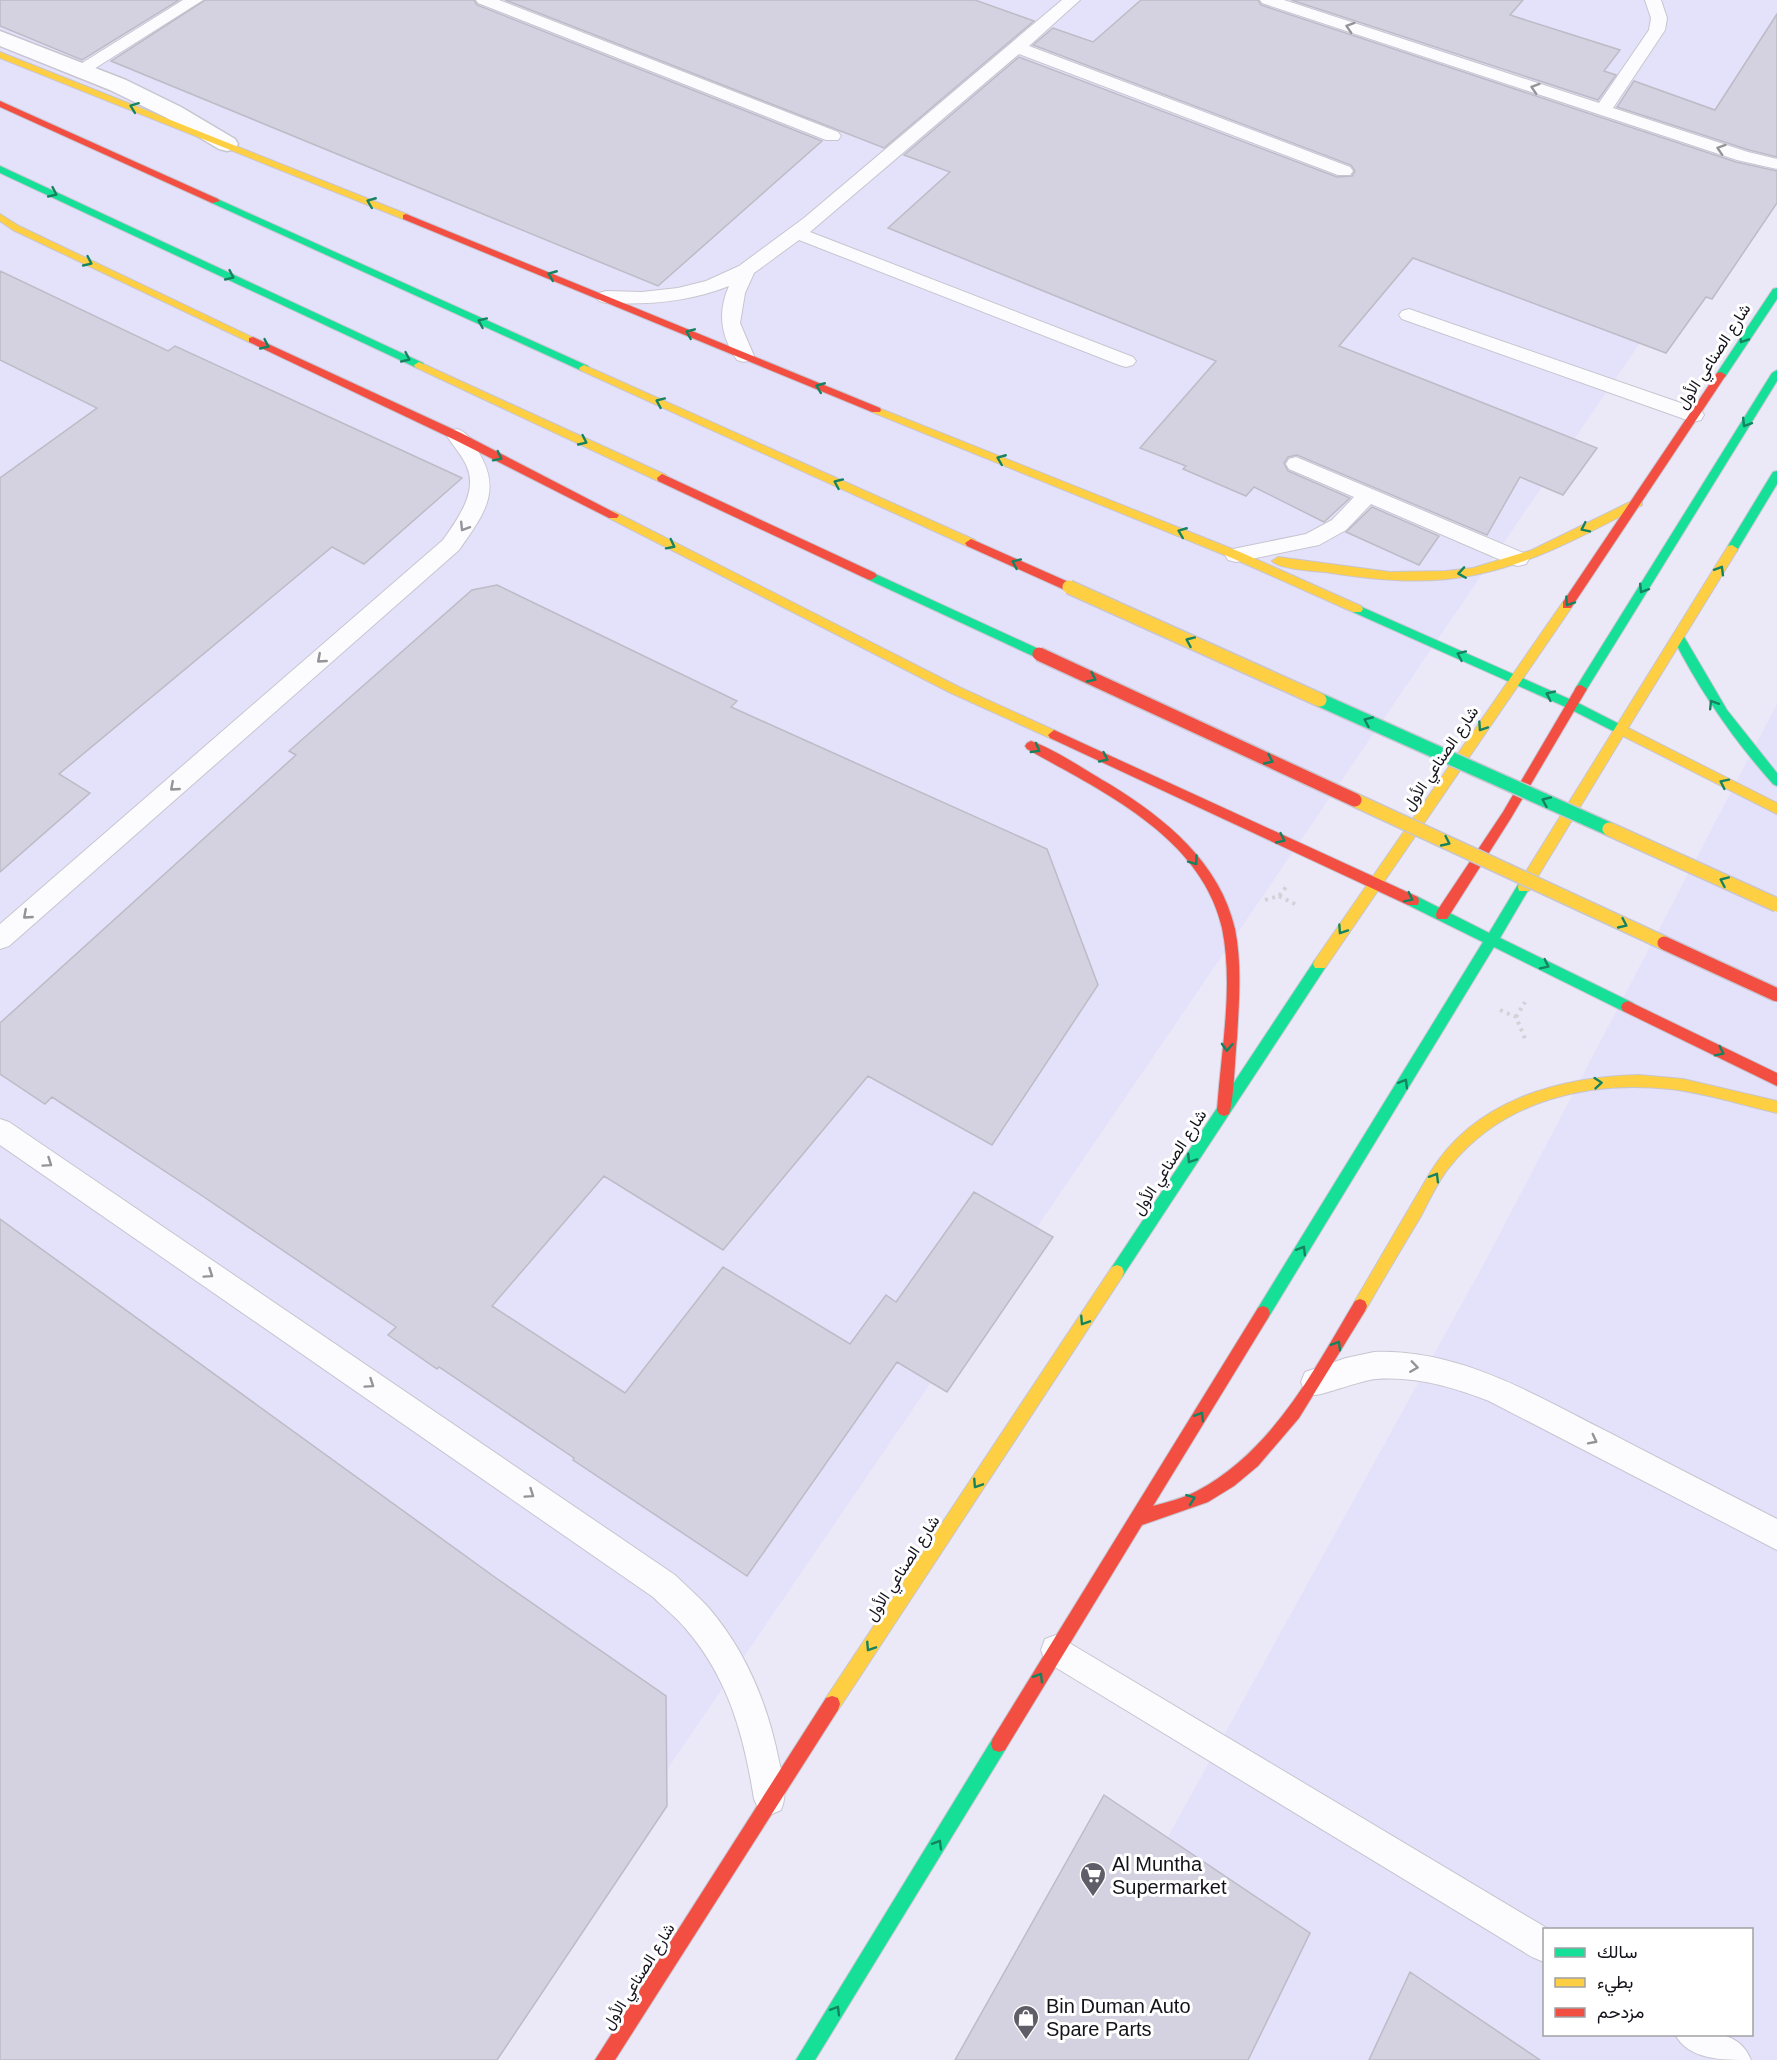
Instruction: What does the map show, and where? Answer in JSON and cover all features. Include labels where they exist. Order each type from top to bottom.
[{"type":"main road","points":[[0,55],[606,297],[744,356],[1236,555],[1572,705],[1619,731],[1777,809]]},
{"type":"main road","points":[[0,104],[1777,904]]},
{"type":"main road","points":[[0,169],[1039,654],[1777,995]]},
{"type":"main road","points":[[6,225],[457,436],[955,690],[1376,882],[1777,1080]]},
{"type":"main road","name":"شارع الصناعي الأول","points":[[604,2060],[770,1799],[1224,1110],[1376,882],[1638,502],[1777,291]]},
{"type":"main road","points":[[1442,915],[1507,815],[1572,705],[1777,373]]},
{"type":"main road","points":[[806,2060],[1777,475]]},
{"type":"main road","points":[[1236,555],[1346,572],[1412,577],[1444,576],[1480,571],[1518,559],[1638,502]]},
{"type":"main road","points":[[1679,638],[1695,674],[1717,710],[1745,747],[1777,781]]},
{"type":"main road","points":[[955,690],[1001,726]]},
{"type":"main road","points":[[1020,739],[1098,784],[1164,829],[1189,855],[1212,887],[1223,910],[1231,959],[1224,1110]]},
{"type":"main road","points":[[1137,1520],[1209,1493],[1261,1451],[1303,1401],[1445,1161],[1474,1131],[1509,1108],[1548,1092],[1583,1084],[1619,1081],[1666,1083],[1777,1107]]},
{"type":"street","points":[[0,38],[118,85],[227,144]]},
{"type":"lane","points":[[80,70],[195,0]]},
{"type":"lane","points":[[484,0],[832,136]]},
{"type":"lane","points":[[606,297],[635,299],[665,297],[694,291],[746,270],[797,233],[1072,0]]},
{"type":"lane","points":[[1268,0],[1743,156],[1777,164]]},
{"type":"lane","points":[[1603,110],[1657,30],[1659,18],[1653,0]]},
{"type":"lane","points":[[1017,47],[1344,171]]},
{"type":"lane","points":[[797,233],[1126,361]]},
{"type":"lane","points":[[744,356],[732,338],[729,314],[734,292],[746,270]]},
{"type":"lane","points":[[1409,315],[1694,415]]},
{"type":"lane","points":[[0,939],[451,545],[465,527],[474,508],[479,489],[479,470],[457,436]]},
{"type":"lane","points":[[1296,464],[1518,559]]},
{"type":"lane","points":[[1236,555],[1312,540],[1339,525],[1367,496]]},
{"type":"lane","points":[[0,1130],[664,1586],[698,1619],[725,1657],[747,1700],[762,1747],[770,1799]]},
{"type":"lane","points":[[1315,1382],[1358,1368],[1404,1365],[1452,1373],[1497,1390],[1777,1535]]},
{"type":"lane","points":[[1056,1650],[1543,1944]]},
{"type":"lane","points":[[1695,2036],[1734,2060]]},
{"type":"path","points":[[1279,896],[1299,906]]},
{"type":"path","points":[[1526,1041],[1516,1017],[1530,996]]},
{"type":"shaded area","points":[[0,0],[1777,0],[1777,142],[469,2060],[0,2060]]},
{"type":"shaded area","points":[[1777,704],[1777,2060],[1045,2060],[1487,1258]]},
{"type":"building","points":[[0,0],[179,0],[82,60],[0,26]]},
{"type":"building","points":[[205,0],[474,0],[477,5],[822,141],[658,286],[111,61]]},
{"type":"building","points":[[505,0],[975,0],[1034,21],[884,148]]},
{"type":"building","points":[[1141,0],[1258,0],[1261,5],[1736,162],[1777,171],[1777,203],[1712,299],[1706,297],[1666,353],[1413,258],[1339,346],[1597,448],[1563,495],[1520,477],[1487,535],[1297,455],[1288,457],[1284,463],[1288,471],[1350,498],[1324,522],[1254,487],[1246,496],[1183,469],[1186,466],[1140,448],[1216,361],[888,228],[950,172],[904,155],[1019,57],[1337,177],[1352,176],[1355,171],[1351,165],[1033,45],[1053,28],[1093,42]]},
{"type":"building","points":[[1291,0],[1523,0],[1510,15],[1620,50],[1604,71],[1616,75],[1598,100]]},
{"type":"building","points":[[1777,14],[1777,157],[1617,107],[1634,81],[1715,110]]},
{"type":"building","points":[[0,271],[168,351],[175,346],[462,478],[364,564],[332,547],[59,774],[90,793],[0,872],[0,478],[97,408],[0,360]]},
{"type":"building","points":[[1372,507],[1439,536],[1419,565],[1346,532]]},
{"type":"building","points":[[497,585],[737,701],[731,707],[1047,849],[1098,985],[992,1145],[868,1076],[723,1250],[604,1176],[492,1306],[625,1393],[723,1267],[850,1344],[886,1295],[896,1302],[974,1192],[1053,1237],[947,1392],[897,1362],[747,1576],[439,1367],[437,1369],[388,1335],[396,1327],[201,1195],[52,1097],[45,1104],[0,1074],[0,1023],[296,755],[289,751],[472,590]]},
{"type":"building","points":[[0,1219],[496,1578],[666,1696],[667,1806],[497,2060],[0,2060]]},
{"type":"building","points":[[1104,1795],[1310,1933],[1248,2060],[955,2060]]},
{"type":"building","points":[[1410,1972],[1540,2060],[1369,2060]]},
{"type":"traffic: fast","points":[[0,169],[419,365]]},
{"type":"traffic: fast","points":[[215,201],[584,368]]},
{"type":"traffic: fast","points":[[1721,375],[1777,291]]},
{"type":"traffic: fast","points":[[1581,689],[1777,373]]},
{"type":"traffic: fast","points":[[1732,549],[1777,475]]},
{"type":"traffic: fast","points":[[871,576],[1039,654]]},
{"type":"traffic: fast","points":[[1357,609],[1572,705],[1625,732]]},
{"type":"traffic: fast","points":[[1679,638],[1723,713],[1748,748],[1777,781]]},
{"type":"traffic: fast","points":[[1320,700],[1609,829]]},
{"type":"traffic: fast","points":[[1263,1313],[1524,887]]},
{"type":"traffic: fast","points":[[1413,901],[1628,1007]]},
{"type":"traffic: fast","points":[[1117,1272],[1320,964]]},
{"type":"traffic: fast","points":[[805,2060],[999,1744]]},
{"type":"traffic: slow","points":[[0,55],[406,217]]},
{"type":"traffic: slow","points":[[0,217],[16,228],[253,340]]},
{"type":"traffic: slow","points":[[419,365],[662,478]]},
{"type":"traffic: slow","points":[[584,368],[971,543]]},
{"type":"traffic: slow","points":[[876,410],[1236,555],[1357,609]]},
{"type":"traffic: slow","points":[[1278,561],[1390,576],[1418,577],[1473,572],[1501,565],[1536,552],[1571,537],[1638,502]]},
{"type":"traffic: slow","points":[[613,515],[955,690],[1054,735]]},
{"type":"traffic: slow","points":[[1524,887],[1732,549]]},
{"type":"traffic: slow","points":[[1069,587],[1320,700]]},
{"type":"traffic: slow","points":[[1320,964],[1567,605]]},
{"type":"traffic: slow","points":[[1625,732],[1777,809]]},
{"type":"traffic: slow","points":[[1355,800],[1664,943]]},
{"type":"traffic: slow","points":[[1609,829],[1777,905]]},
{"type":"traffic: slow","points":[[1360,1306],[1446,1160],[1467,1137],[1492,1118],[1518,1104],[1547,1093],[1577,1086],[1639,1081],[1683,1085],[1777,1107]]},
{"type":"traffic: slow","points":[[832,1704],[1117,1272]]},
{"type":"traffic: jam","points":[[0,104],[215,201]]},
{"type":"traffic: jam","points":[[406,217],[876,410]]},
{"type":"traffic: jam","points":[[253,340],[457,436],[613,515]]},
{"type":"traffic: jam","points":[[1567,605],[1721,375]]},
{"type":"traffic: jam","points":[[662,478],[871,576]]},
{"type":"traffic: jam","points":[[971,543],[1069,587]]},
{"type":"traffic: jam","points":[[1039,654],[1355,800]]},
{"type":"traffic: jam","points":[[1442,915],[1507,815],[1581,689]]},
{"type":"traffic: jam","points":[[1054,735],[1413,901]]},
{"type":"traffic: jam","points":[[1031,746],[1090,779],[1151,818],[1177,841],[1200,867],[1218,896],[1228,928],[1232,973],[1224,1110]]},
{"type":"traffic: jam","points":[[1664,943],[1777,995]]},
{"type":"traffic: jam","points":[[1628,1007],[1777,1080]]},
{"type":"traffic: jam","points":[[1137,1519],[1202,1497],[1229,1481],[1253,1461],[1294,1413],[1312,1387],[1360,1306]]},
{"type":"traffic: jam","points":[[999,1744],[1263,1313]]},
{"type":"traffic: jam","points":[[604,2060],[832,1704]]},
{"type":"place","name":"Al Muntha Supermarket","points":[[1093,1898]]},
{"type":"place","name":"Bin Duman Auto Spare Parts","points":[[1026,2041]]}]
